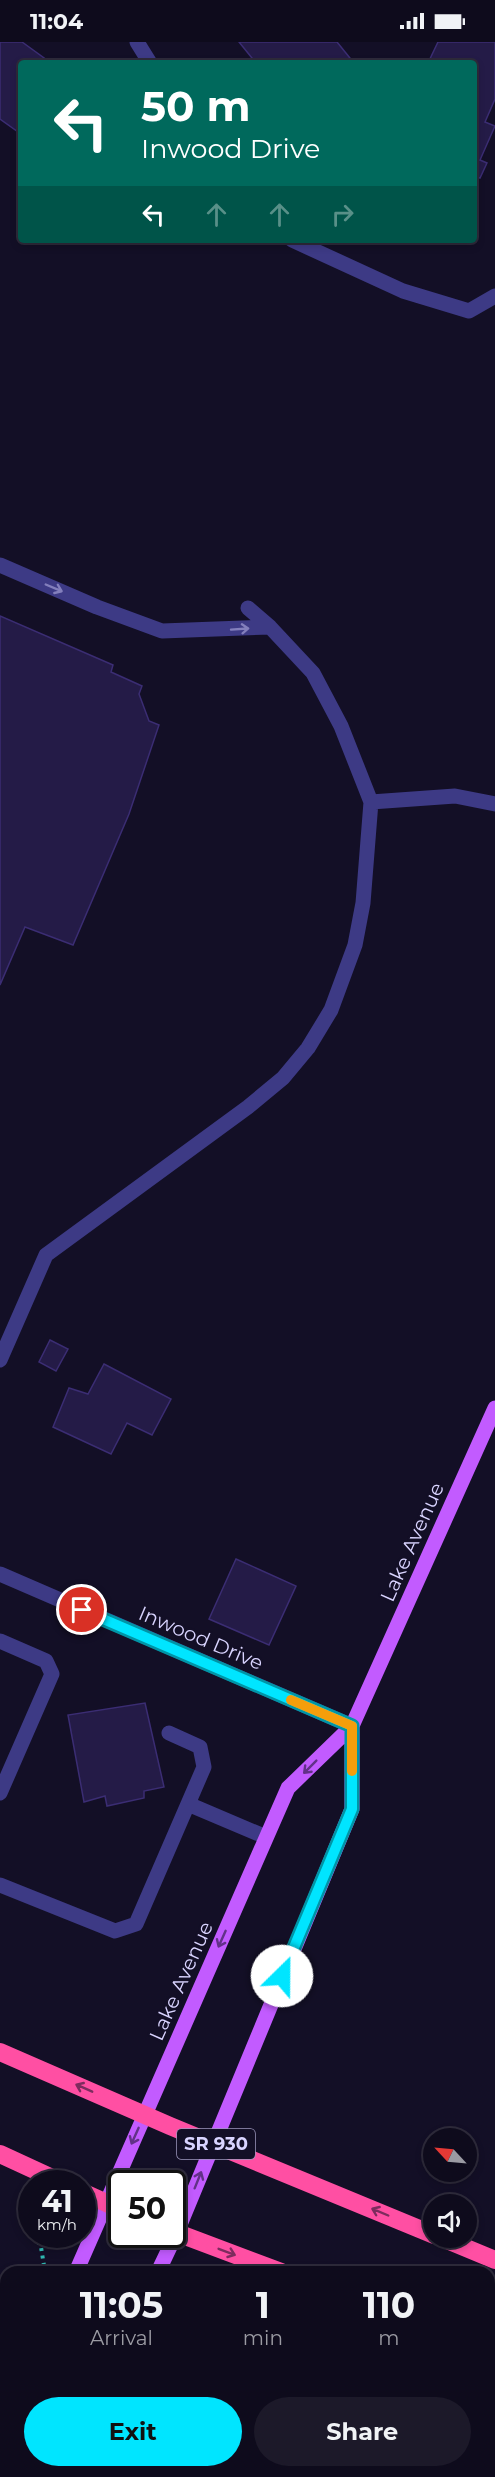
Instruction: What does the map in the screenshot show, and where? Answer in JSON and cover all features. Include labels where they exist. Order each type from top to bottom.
[{"type":"highway","name":"SR 930","points":[[0,2052],[423,2230]]},
{"type":"highway","points":[[0,2154],[35,2170]]},
{"type":"highway","points":[[186,2236],[265,2266]]},
{"type":"highway","points":[[466,2248],[495,2260]]},
{"type":"main road","name":"Lake Avenue","points":[[126,2170],[145,2115],[288,1788],[352,1726],[495,1408]]},
{"type":"main road","name":"Lake Avenue","points":[[186,2206],[352,1809],[352,1726]]},
{"type":"main road","name":"Lake Avenue","points":[[79,2266],[108,2216]]},
{"type":"main road","name":"Lake Avenue","points":[[161,2266],[168,2248]]},
{"type":"street","points":[[137,42],[148,60]]},
{"type":"street","points":[[299,243],[403,291],[469,311],[495,296]]},
{"type":"street","points":[[0,565],[97,607],[162,631],[270,627]]},
{"type":"street","points":[[0,1360],[46,1255],[248,1107],[283,1078],[308,1048],[331,1010],[355,945],[363,903],[371,802],[340,726],[313,674],[270,627],[248,608]]},
{"type":"street","points":[[371,802],[455,796],[495,804]]},
{"type":"street","name":"Inwood Drive","points":[[0,1574],[352,1726]]},
{"type":"street","points":[[0,1641],[46,1661],[52,1674],[0,1793]]},
{"type":"street","points":[[0,1885],[115,1931],[136,1924],[204,1767],[200,1747],[169,1733]]},
{"type":"street","points":[[188,1804],[267,1837]]},
{"type":"path","points":[[41,2248],[44,2266]]},
{"type":"building","points":[[0,42],[22,42],[47,60],[18,60],[18,132],[0,119]]},
{"type":"building","points":[[239,42],[337,42],[352,60],[254,60]]},
{"type":"building","points":[[438,42],[495,42],[495,99],[485,122],[495,126],[480,160],[487,163],[480,178],[477,177],[477,60],[429,60]]},
{"type":"building","points":[[0,616],[113,665],[111,672],[142,686],[139,694],[149,721],[159,725],[129,814],[73,945],[25,927],[0,985]]},
{"type":"building","points":[[50,1340],[68,1349],[56,1371],[39,1362]]},
{"type":"building","points":[[104,1364],[171,1399],[152,1435],[127,1423],[111,1454],[53,1427],[69,1388],[88,1394]]},
{"type":"building","points":[[236,1559],[296,1586],[269,1645],[209,1619]]},
{"type":"building","points":[[145,1703],[164,1787],[144,1791],[144,1798],[107,1806],[105,1796],[84,1802],[68,1715]]},
{"type":"slow traffic","points":[[291,1700],[352,1726],[352,1771]]},
{"type":"route","points":[[82,1610],[352,1726],[352,1809],[282,1976]]}]
